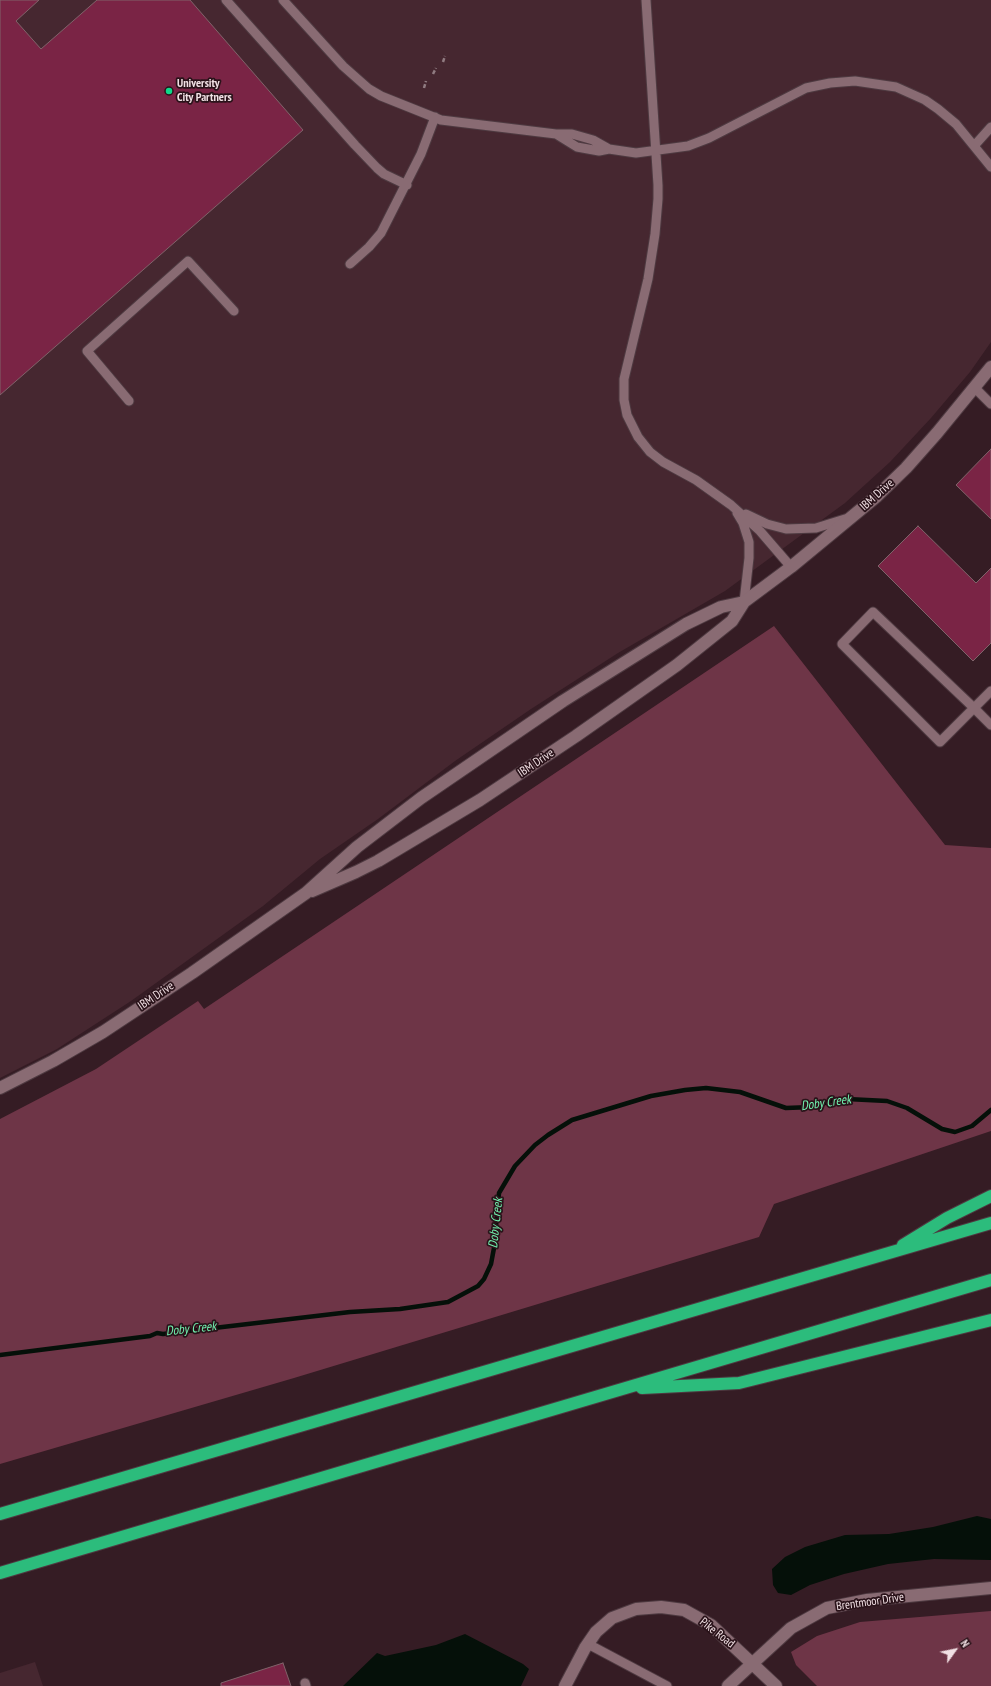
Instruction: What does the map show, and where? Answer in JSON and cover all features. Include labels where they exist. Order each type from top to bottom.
[{"type":"highway","points":[[889,1253],[946,1218],[991,1196]]},
{"type":"highway","points":[[0,1514],[991,1224]]},
{"type":"highway","points":[[0,1573],[991,1280]]},
{"type":"highway","points":[[621,1389],[739,1383],[991,1320]]},
{"type":"street","name":"IBM Drive","points":[[306,893],[356,872],[423,835],[531,766],[677,665],[732,621],[744,602],[791,567],[877,496],[906,468],[937,434],[991,367]]},
{"type":"street","name":"IBM Drive","points":[[0,1088],[53,1061],[103,1032],[192,973],[306,893],[332,868],[377,831],[448,778],[531,722],[686,624],[721,606],[744,602]]},
{"type":"street","name":"Brentmoor Drive","points":[[728,1686],[791,1628],[827,1608],[867,1600],[991,1588]]},
{"type":"street","name":"Pike Road","points":[[564,1686],[596,1632],[612,1618],[636,1609],[661,1607],[684,1610],[711,1626],[753,1663],[776,1686]]},
{"type":"lane","points":[[226,0],[377,168],[384,174],[406,185]]},
{"type":"lane","points":[[283,0],[343,66],[369,89],[405,107],[456,122],[556,134],[577,147],[599,151],[609,150],[636,153],[656,151],[681,148],[699,142],[806,88],[830,83],[855,81],[896,87],[925,100],[947,115],[991,167]]},
{"type":"lane","points":[[646,0],[658,185],[655,234],[648,279],[624,379],[626,409],[634,429],[650,452],[663,462],[696,480],[731,505],[760,531],[791,567]]},
{"type":"lane","points":[[350,264],[377,240],[421,154],[435,117]]},
{"type":"lane","points":[[974,146],[991,128]]},
{"type":"lane","points":[[129,401],[87,351],[188,261],[234,311]]},
{"type":"lane","points":[[975,388],[991,404]]},
{"type":"lane","points":[[731,505],[768,524],[786,529],[816,528],[832,524],[855,514]]},
{"type":"lane","points":[[731,505],[743,523],[749,542],[749,566],[744,602]]},
{"type":"lane","points":[[991,691],[974,708],[940,742],[842,644],[873,612],[974,708],[991,725]]},
{"type":"lane","points":[[588,1644],[667,1686]]},
{"type":"path","points":[[442,62],[445,56]]},
{"type":"path","points":[[434,74],[436,68]]},
{"type":"path","points":[[424,88],[426,81]]},
{"type":"shaded area","points":[[0,0],[991,0],[991,342],[970,372],[931,418],[890,462],[845,503],[725,591],[618,653],[531,709],[455,761],[378,819],[320,859],[263,906],[131,1001],[57,1049],[0,1078]]},
{"type":"shaded area","points":[[774,626],[945,845],[991,848],[991,1131],[774,1204],[759,1237],[294,1378],[0,1464],[0,1119],[96,1069],[198,1001],[204,1009]]},
{"type":"shaded area","points":[[977,1516],[991,1519],[991,1560],[934,1559],[888,1564],[844,1574],[810,1585],[791,1595],[778,1593],[773,1585],[772,1569],[785,1557],[805,1547],[845,1535],[889,1534],[933,1527]]},
{"type":"shaded area","points":[[991,1611],[991,1686],[817,1686],[796,1665],[791,1652],[817,1636],[860,1622]]},
{"type":"shaded area","points":[[465,1634],[523,1664],[529,1669],[521,1686],[343,1686],[377,1653],[385,1656],[436,1645]]},
{"type":"shaded area","points":[[35,1662],[43,1686],[0,1686],[0,1673]]},
{"type":"building","points":[[0,0],[39,0],[16,21],[41,49],[97,0],[190,0],[303,130],[0,395]]},
{"type":"building","points":[[991,449],[991,519],[956,485]]},
{"type":"building","points":[[918,526],[976,583],[991,568],[991,643],[973,661],[878,566]]},
{"type":"building","points":[[283,1663],[291,1686],[221,1686],[221,1683]]},
{"type":"waterway","name":"Doby Creek","points":[[0,1355],[150,1336],[157,1333],[163,1334],[350,1312],[400,1309],[448,1302],[478,1286],[484,1279],[491,1264],[494,1248],[499,1193],[515,1166],[535,1145],[572,1120],[651,1096],[706,1088],[740,1092],[786,1108],[812,1107],[834,1100],[847,1099],[887,1101],[907,1108],[942,1129],[955,1132],[972,1126],[991,1110]]},
{"type":"place","name":"University City Partners","points":[[169,91]]}]
